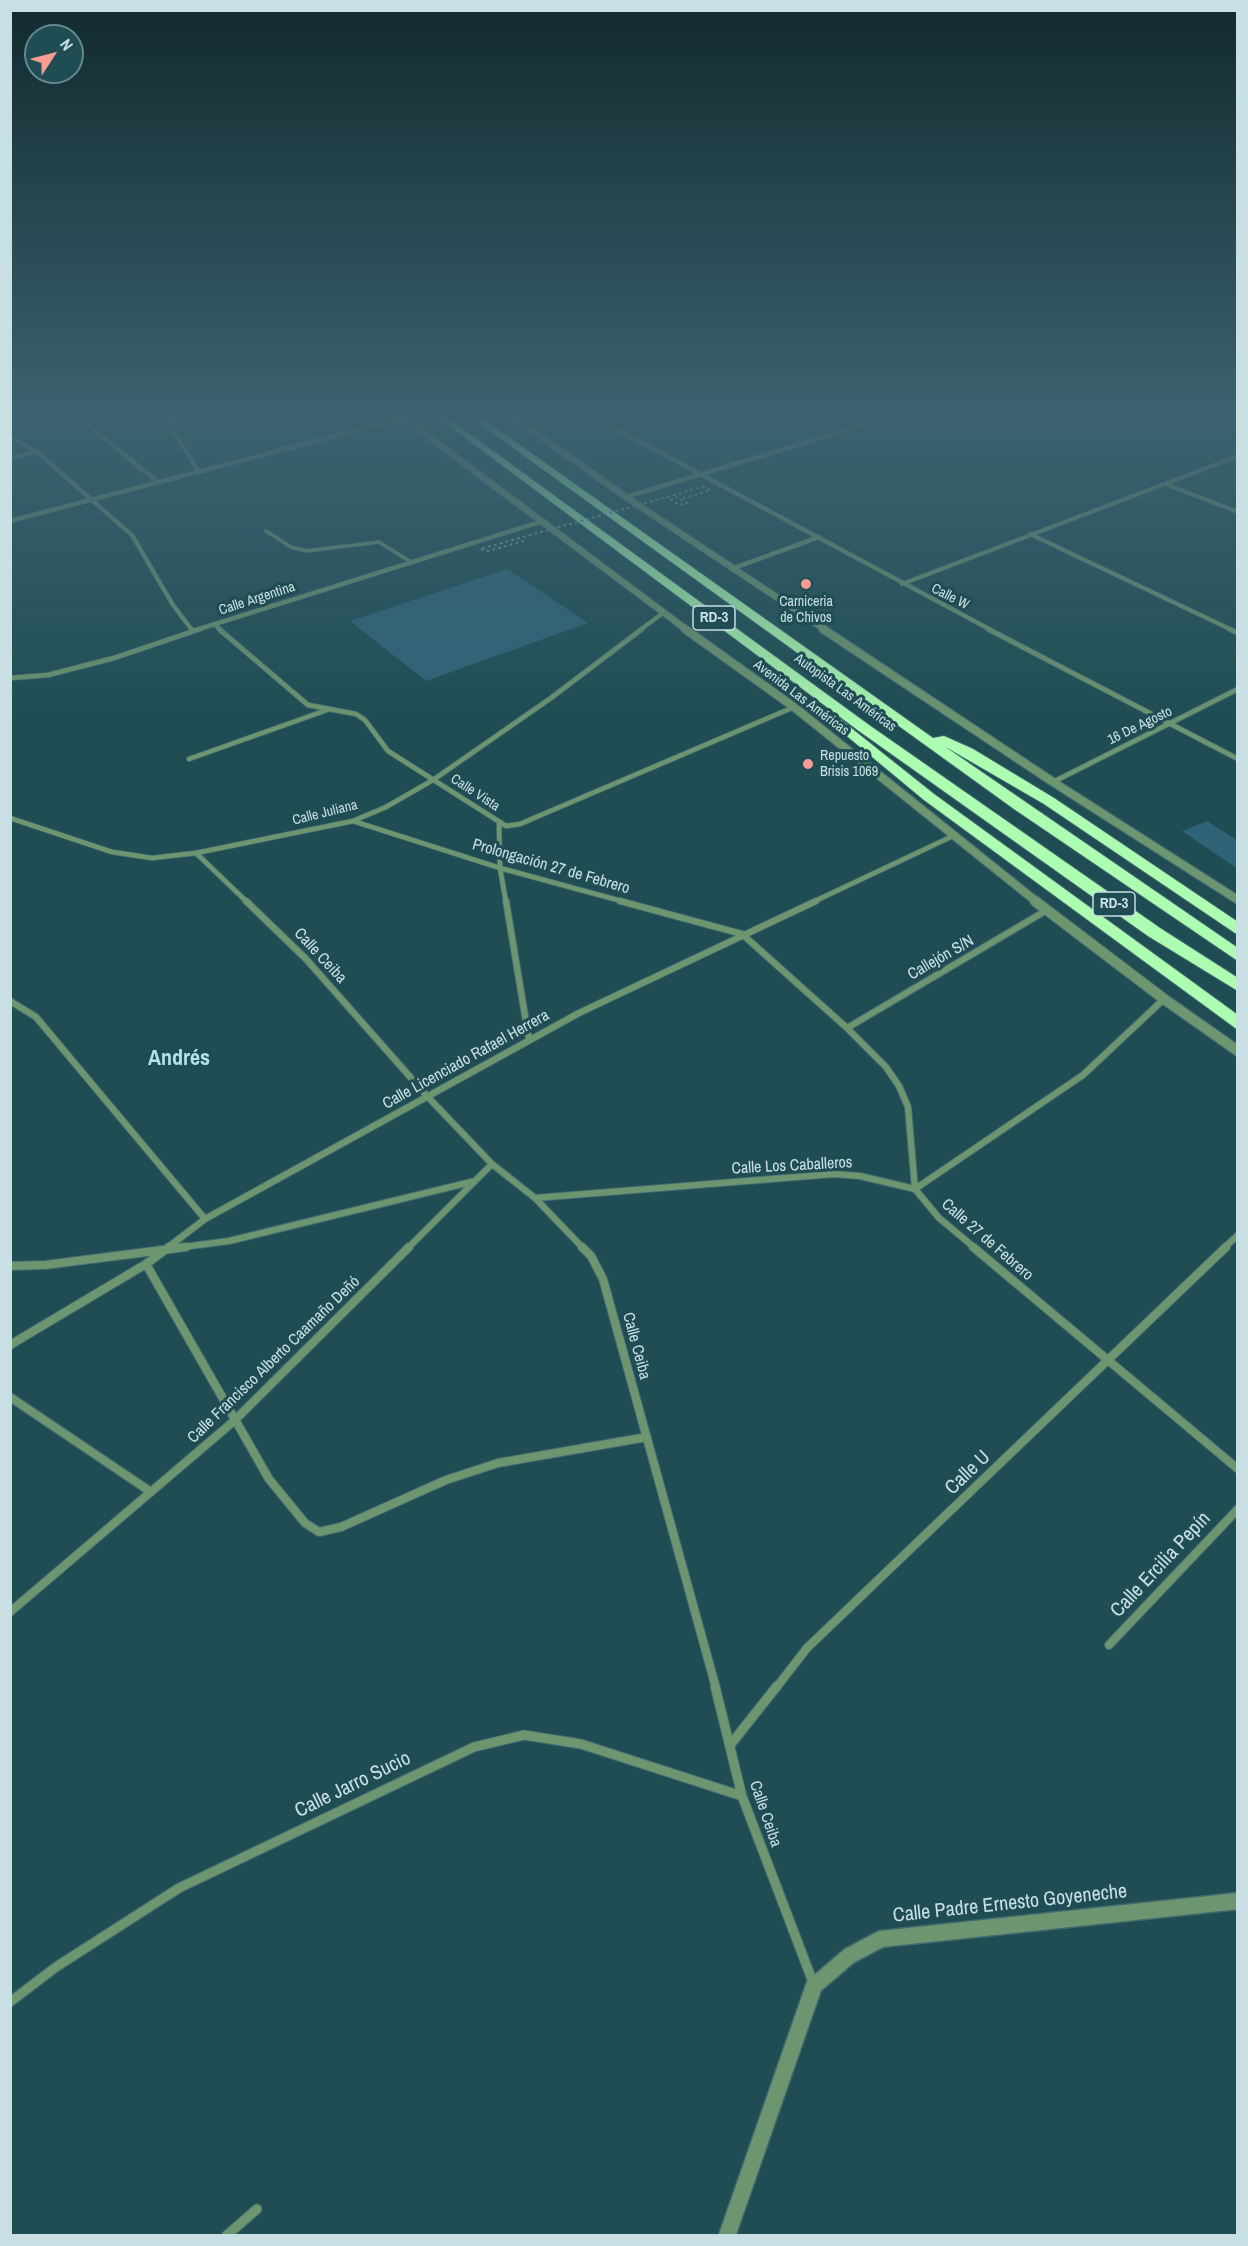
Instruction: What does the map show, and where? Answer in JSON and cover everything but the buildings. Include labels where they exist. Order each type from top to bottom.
[{"type":"highway","name":"Autopista Las Américas","points":[[582,521],[768,658],[1154,932],[1238,986]]},
{"type":"highway","name":"Autopista Las Américas","points":[[620,521],[1019,806],[1238,956]]},
{"type":"highway","points":[[768,658],[836,720],[929,797],[1238,1023]]},
{"type":"highway","points":[[903,723],[968,752],[1049,801],[1238,930]]},
{"type":"street","points":[[116,521],[132,536],[173,605],[193,631]]},
{"type":"street","name":"Calle Argentina","points":[[10,678],[48,675],[75,668],[543,521]]},
{"type":"street","name":"Avenida Las Américas","points":[[543,521],[663,613],[794,707],[1047,910],[1164,999],[1238,1051]]},
{"type":"street","points":[[662,521],[1053,782],[1238,900]]},
{"type":"street","name":"Calle W","points":[[788,521],[902,584],[1238,759]]},
{"type":"street","points":[[902,584],[1065,521]]},
{"type":"street","points":[[1030,534],[1238,633]]},
{"type":"street","points":[[734,568],[819,537]]},
{"type":"street","name":"Calle Juliana","points":[[10,818],[132,857],[196,854],[353,821],[386,807],[433,780],[551,698],[663,613]]},
{"type":"street","name":"Calle Vista","points":[[214,624],[308,705],[356,714],[365,720],[388,751],[499,823],[520,824],[794,707]]},
{"type":"street","name":"16 De Agosto","points":[[1053,782],[1238,689]]},
{"type":"street","points":[[189,759],[331,709]]},
{"type":"street","name":"Prolongación 27 de Febrero","points":[[353,821],[500,868],[742,934]]},
{"type":"street","points":[[499,823],[500,868],[529,1040]]},
{"type":"street","name":"Calle Licenciado Rafael Herrera","points":[[10,1345],[146,1264],[205,1219],[579,1013],[742,934],[956,835]]},
{"type":"street","name":"Calle Ceiba","points":[[196,854],[306,959],[427,1096],[492,1164],[535,1198],[591,1256],[603,1279],[731,1744],[742,1796],[814,1986]]},
{"type":"street","name":"Callejón S/N","points":[[847,1028],[1047,910]]},
{"type":"street","points":[[742,934],[847,1028],[886,1067],[899,1086],[908,1107],[915,1189],[1083,1075],[1164,999]]},
{"type":"street","points":[[10,1001],[36,1017],[205,1219]]},
{"type":"street","name":"Calle Francisco Alberto Caamaño Deñó","points":[[10,1612],[234,1421],[492,1164]]},
{"type":"street","name":"Calle Los Caballeros","points":[[535,1198],[834,1174],[860,1176],[915,1189]]},
{"type":"street","points":[[10,1266],[45,1264],[229,1241],[476,1181]]},
{"type":"street","name":"Calle 27 de Febrero","points":[[915,1189],[939,1218],[1238,1469]]},
{"type":"street","name":"Calle U","points":[[731,1744],[807,1648],[1238,1235]]},
{"type":"street","points":[[146,1264],[269,1479],[304,1523],[319,1532],[340,1527],[446,1480],[498,1463],[647,1437]]},
{"type":"street","points":[[10,1397],[151,1492]]},
{"type":"street","name":"Calle Ercilia Pepín","points":[[1109,1645],[1238,1509]]},
{"type":"street","name":"Calle Jarro Sucio","points":[[10,2002],[56,1967],[179,1888],[474,1747],[524,1735],[581,1744],[742,1796]]},
{"type":"street","name":"Calle Padre Ernesto Goyeneche","points":[[726,2235],[814,1986],[849,1956],[881,1939],[1238,1901]]},
{"type":"street","points":[[226,2235],[257,2209]]},
{"type":"lane","points":[[266,531],[291,547],[306,551],[379,542],[411,562]]},
{"type":"path","points":[[524,541],[486,551],[480,549],[581,521]]},
{"type":"place","name":"Carniceria de Chivos","points":[[806,584]]},
{"type":"place","name":"Repuesto Brisis 1069","points":[[808,764]]},
{"type":"district","name":"Andrés","points":[[179,1059]]}]
